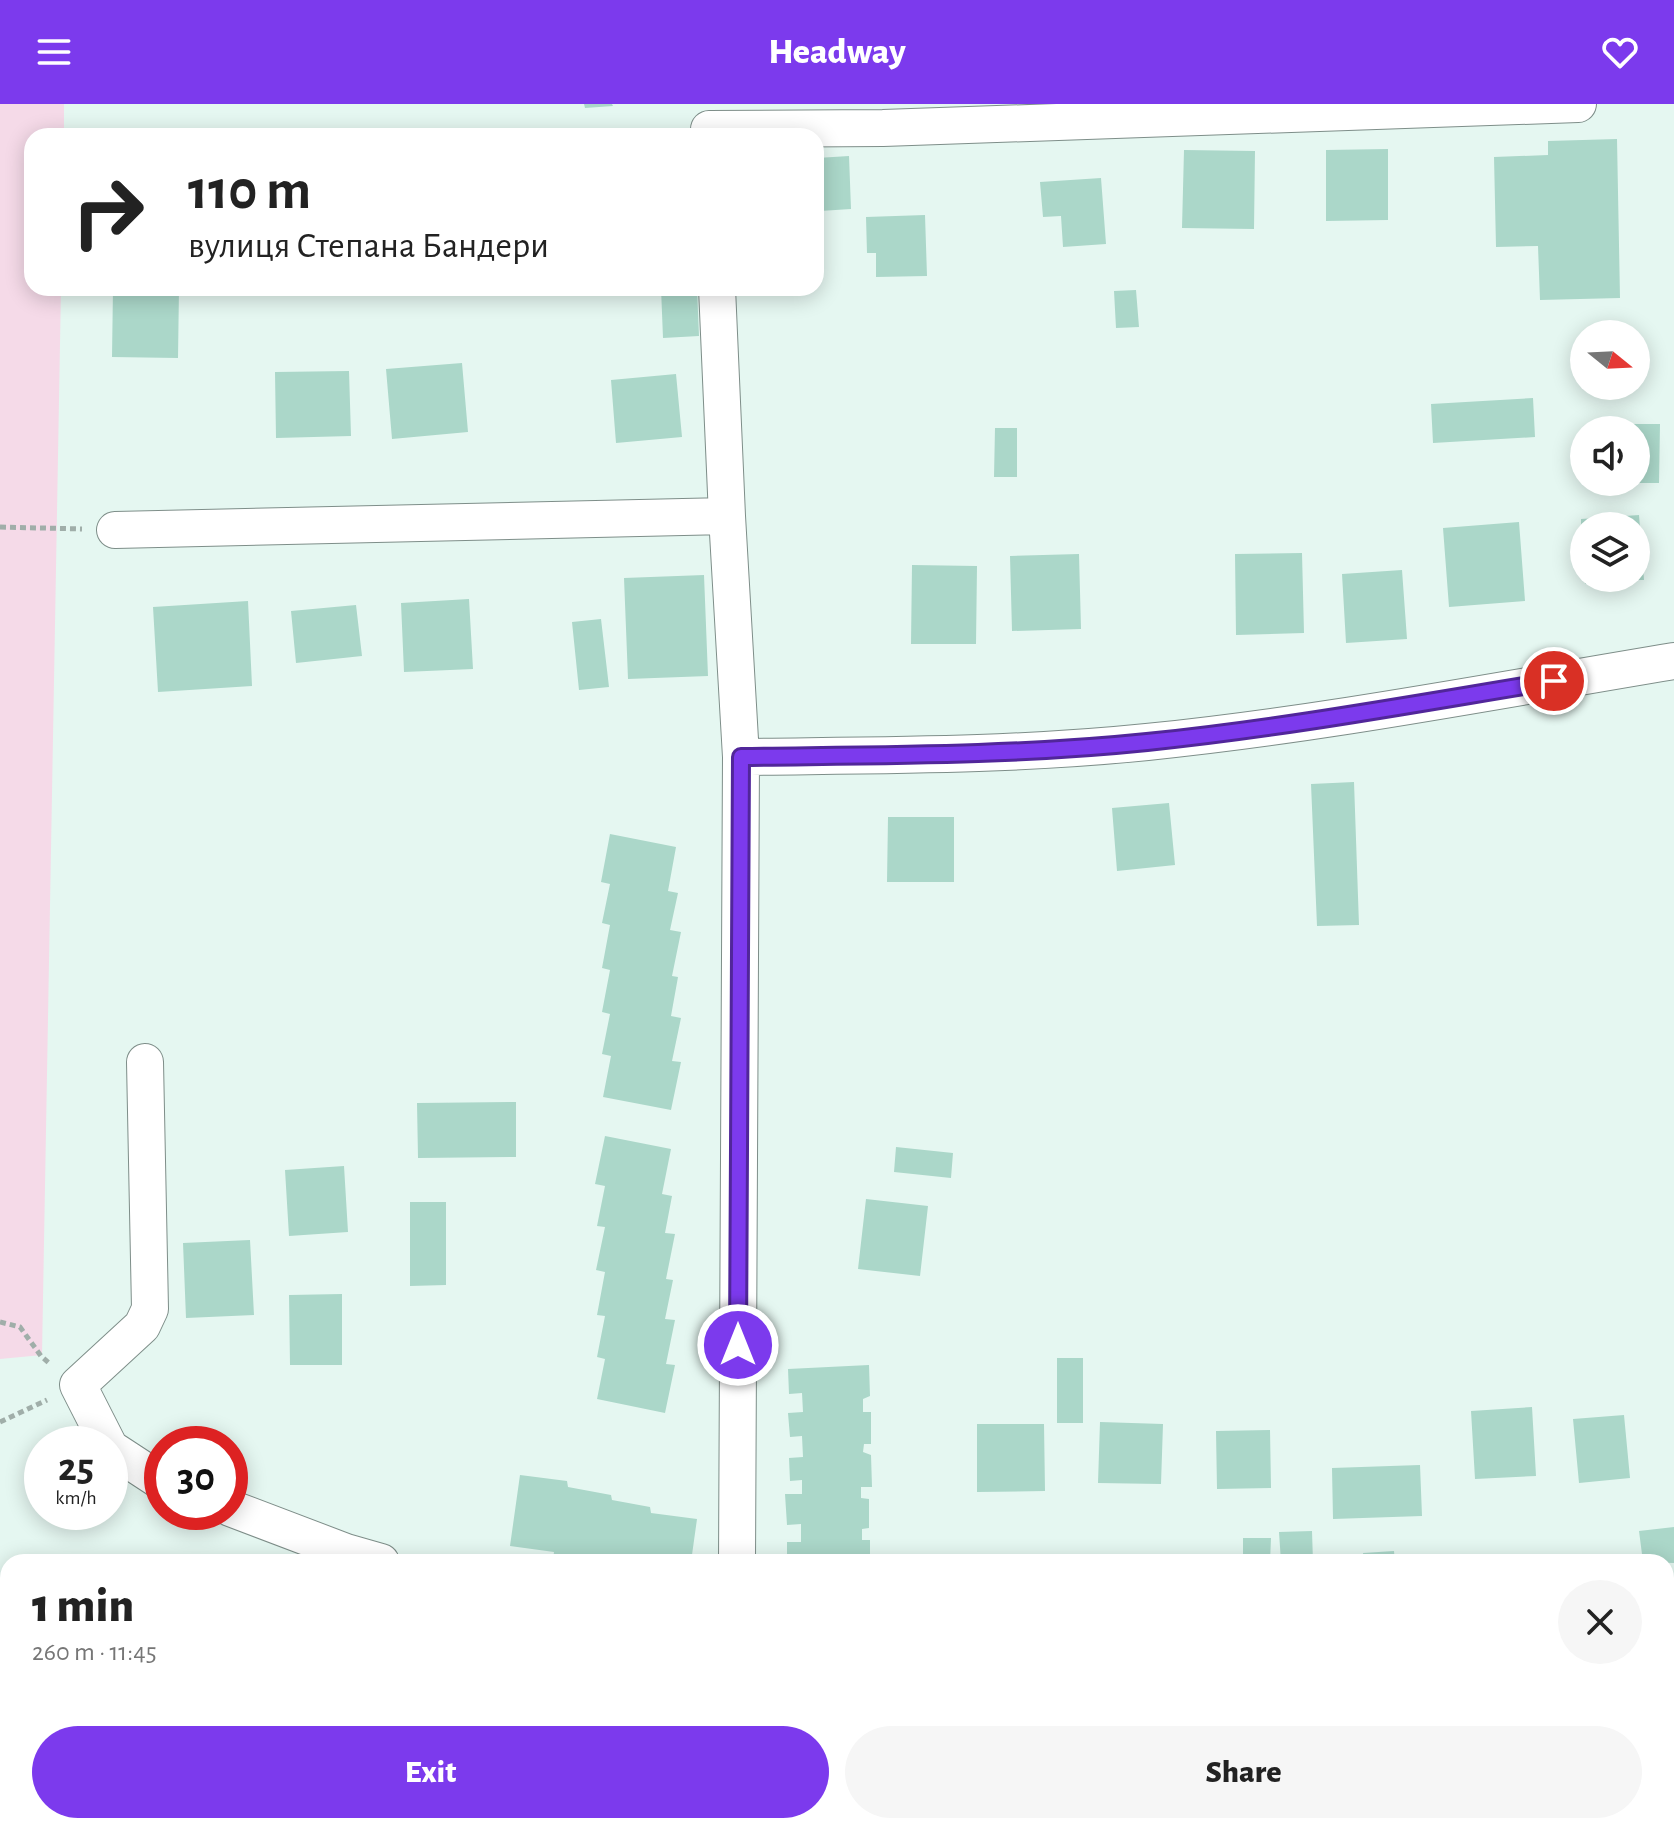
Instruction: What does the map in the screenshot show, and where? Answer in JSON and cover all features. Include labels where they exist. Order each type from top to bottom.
[{"type":"street","points":[[709,123],[883,128],[1578,104]]},
{"type":"street","points":[[717,296],[741,757],[737,1554]]},
{"type":"street","points":[[115,530],[727,516]]},
{"type":"street","points":[[741,757],[963,754],[1145,742],[1288,725],[1674,661]]},
{"type":"street","points":[[99,1426],[78,1385],[142,1326],[150,1309],[145,1062]]},
{"type":"street","points":[[248,1515],[353,1554]]},
{"type":"path","points":[[0,527],[115,530]]},
{"type":"path","points":[[0,1322],[20,1327],[41,1356],[78,1385],[0,1422]]},
{"type":"shaded area","points":[[0,104],[64,104],[64,128],[24,128],[24,296],[61,296],[42,1355],[0,1359]]},
{"type":"building","points":[[584,104],[612,104],[613,106],[585,108]]},
{"type":"building","points":[[1617,139],[1620,298],[1540,300],[1538,246],[1496,247],[1494,157],[1548,155],[1548,141]]},
{"type":"building","points":[[1388,149],[1388,220],[1326,221],[1326,150]]},
{"type":"building","points":[[1184,150],[1255,151],[1254,229],[1182,228]]},
{"type":"building","points":[[849,156],[851,209],[824,211],[824,158]]},
{"type":"building","points":[[1101,178],[1106,244],[1063,247],[1061,216],[1043,217],[1040,182]]},
{"type":"building","points":[[925,215],[927,276],[876,277],[876,253],[867,253],[866,217]]},
{"type":"building","points":[[1136,290],[1139,327],[1116,328],[1114,291]]},
{"type":"building","points":[[113,296],[179,296],[178,358],[112,357]]},
{"type":"building","points":[[661,296],[697,296],[699,336],[663,338]]},
{"type":"building","points":[[462,363],[468,432],[392,439],[386,369]]},
{"type":"building","points":[[349,371],[351,436],[276,438],[275,372]]},
{"type":"building","points":[[676,374],[682,437],[616,443],[611,380]]},
{"type":"building","points":[[1533,398],[1535,437],[1433,443],[1431,404]]},
{"type":"building","points":[[1650,424],[1660,424],[1659,483],[1650,483]]},
{"type":"building","points":[[995,428],[1017,428],[1017,477],[994,477]]},
{"type":"building","points":[[1519,522],[1525,601],[1449,607],[1443,528]]},
{"type":"building","points":[[1302,553],[1304,633],[1236,635],[1235,554]]},
{"type":"building","points":[[1079,554],[1081,629],[1012,631],[1010,556]]},
{"type":"building","points":[[912,565],[977,566],[976,644],[911,644]]},
{"type":"building","points":[[1402,570],[1407,639],[1346,643],[1342,574]]},
{"type":"building","points":[[704,575],[708,676],[628,679],[624,578]]},
{"type":"building","points":[[469,599],[473,669],[404,672],[401,603]]},
{"type":"building","points":[[248,601],[252,686],[158,692],[153,607]]},
{"type":"building","points":[[356,605],[362,656],[296,663],[291,611]]},
{"type":"building","points":[[601,619],[609,687],[579,690],[572,622]]},
{"type":"building","points":[[1354,782],[1359,925],[1317,926],[1311,784]]},
{"type":"building","points":[[1169,803],[1175,865],[1117,871],[1112,808]]},
{"type":"building","points":[[888,817],[954,817],[954,882],[887,882]]},
{"type":"building","points":[[610,834],[676,847],[668,891],[678,893],[670,930],[681,932],[672,976],[678,977],[671,1016],[681,1018],[672,1061],[681,1062],[671,1110],[603,1097],[611,1056],[602,1054],[610,1014],[602,1012],[610,970],[602,968],[610,925],[602,923],[610,884],[601,882]]},
{"type":"building","points":[[516,1102],[516,1157],[418,1158],[417,1103]]},
{"type":"building","points":[[605,1136],[671,1149],[662,1194],[672,1196],[665,1233],[675,1234],[666,1279],[673,1280],[665,1319],[675,1320],[666,1364],[675,1365],[665,1413],[597,1399],[605,1359],[597,1357],[605,1316],[597,1315],[605,1272],[596,1270],[605,1227],[597,1226],[605,1186],[595,1184]]},
{"type":"building","points":[[896,1147],[953,1153],[951,1178],[894,1172]]},
{"type":"building","points":[[344,1166],[348,1232],[289,1236],[285,1170]]},
{"type":"building","points":[[866,1199],[928,1206],[920,1276],[858,1269]]},
{"type":"building","points":[[410,1202],[446,1202],[446,1285],[410,1286]]},
{"type":"building","points":[[250,1240],[254,1315],[186,1318],[183,1243]]},
{"type":"building","points":[[342,1294],[342,1365],[290,1365],[289,1295]]},
{"type":"building","points":[[1057,1358],[1083,1358],[1083,1423],[1057,1423]]},
{"type":"building","points":[[869,1365],[870,1396],[863,1399],[863,1412],[871,1412],[871,1444],[864,1444],[863,1452],[871,1455],[872,1487],[861,1487],[861,1498],[869,1499],[869,1528],[862,1529],[862,1540],[870,1540],[870,1554],[787,1554],[787,1542],[801,1542],[801,1524],[787,1525],[785,1494],[802,1494],[802,1480],[790,1481],[789,1458],[803,1457],[802,1436],[790,1437],[788,1413],[803,1412],[802,1393],[789,1394],[788,1369]]},
{"type":"building","points":[[1532,1407],[1536,1476],[1475,1479],[1471,1411]]},
{"type":"building","points":[[1624,1415],[1630,1478],[1579,1483],[1573,1419]]},
{"type":"building","points":[[1100,1422],[1163,1424],[1161,1484],[1098,1483]]},
{"type":"building","points":[[977,1424],[1044,1424],[1045,1491],[977,1492]]},
{"type":"building","points":[[1270,1430],[1271,1488],[1217,1489],[1216,1431]]},
{"type":"building","points":[[1420,1465],[1422,1516],[1333,1519],[1332,1468]]},
{"type":"building","points":[[520,1475],[567,1481],[568,1487],[611,1495],[612,1500],[650,1507],[651,1513],[697,1519],[692,1554],[554,1554],[510,1546]]},
{"type":"building","points":[[1674,1527],[1674,1554],[1642,1554],[1639,1531]]},
{"type":"building","points":[[1312,1531],[1313,1554],[1280,1554],[1279,1532]]},
{"type":"building","points":[[1243,1538],[1271,1538],[1270,1554],[1243,1554]]},
{"type":"building","points":[[1394,1551],[1394,1554],[1363,1554]]},
{"type":"route","points":[[738,1345],[741,757],[963,754],[1145,742],[1288,725],[1554,681]]}]
